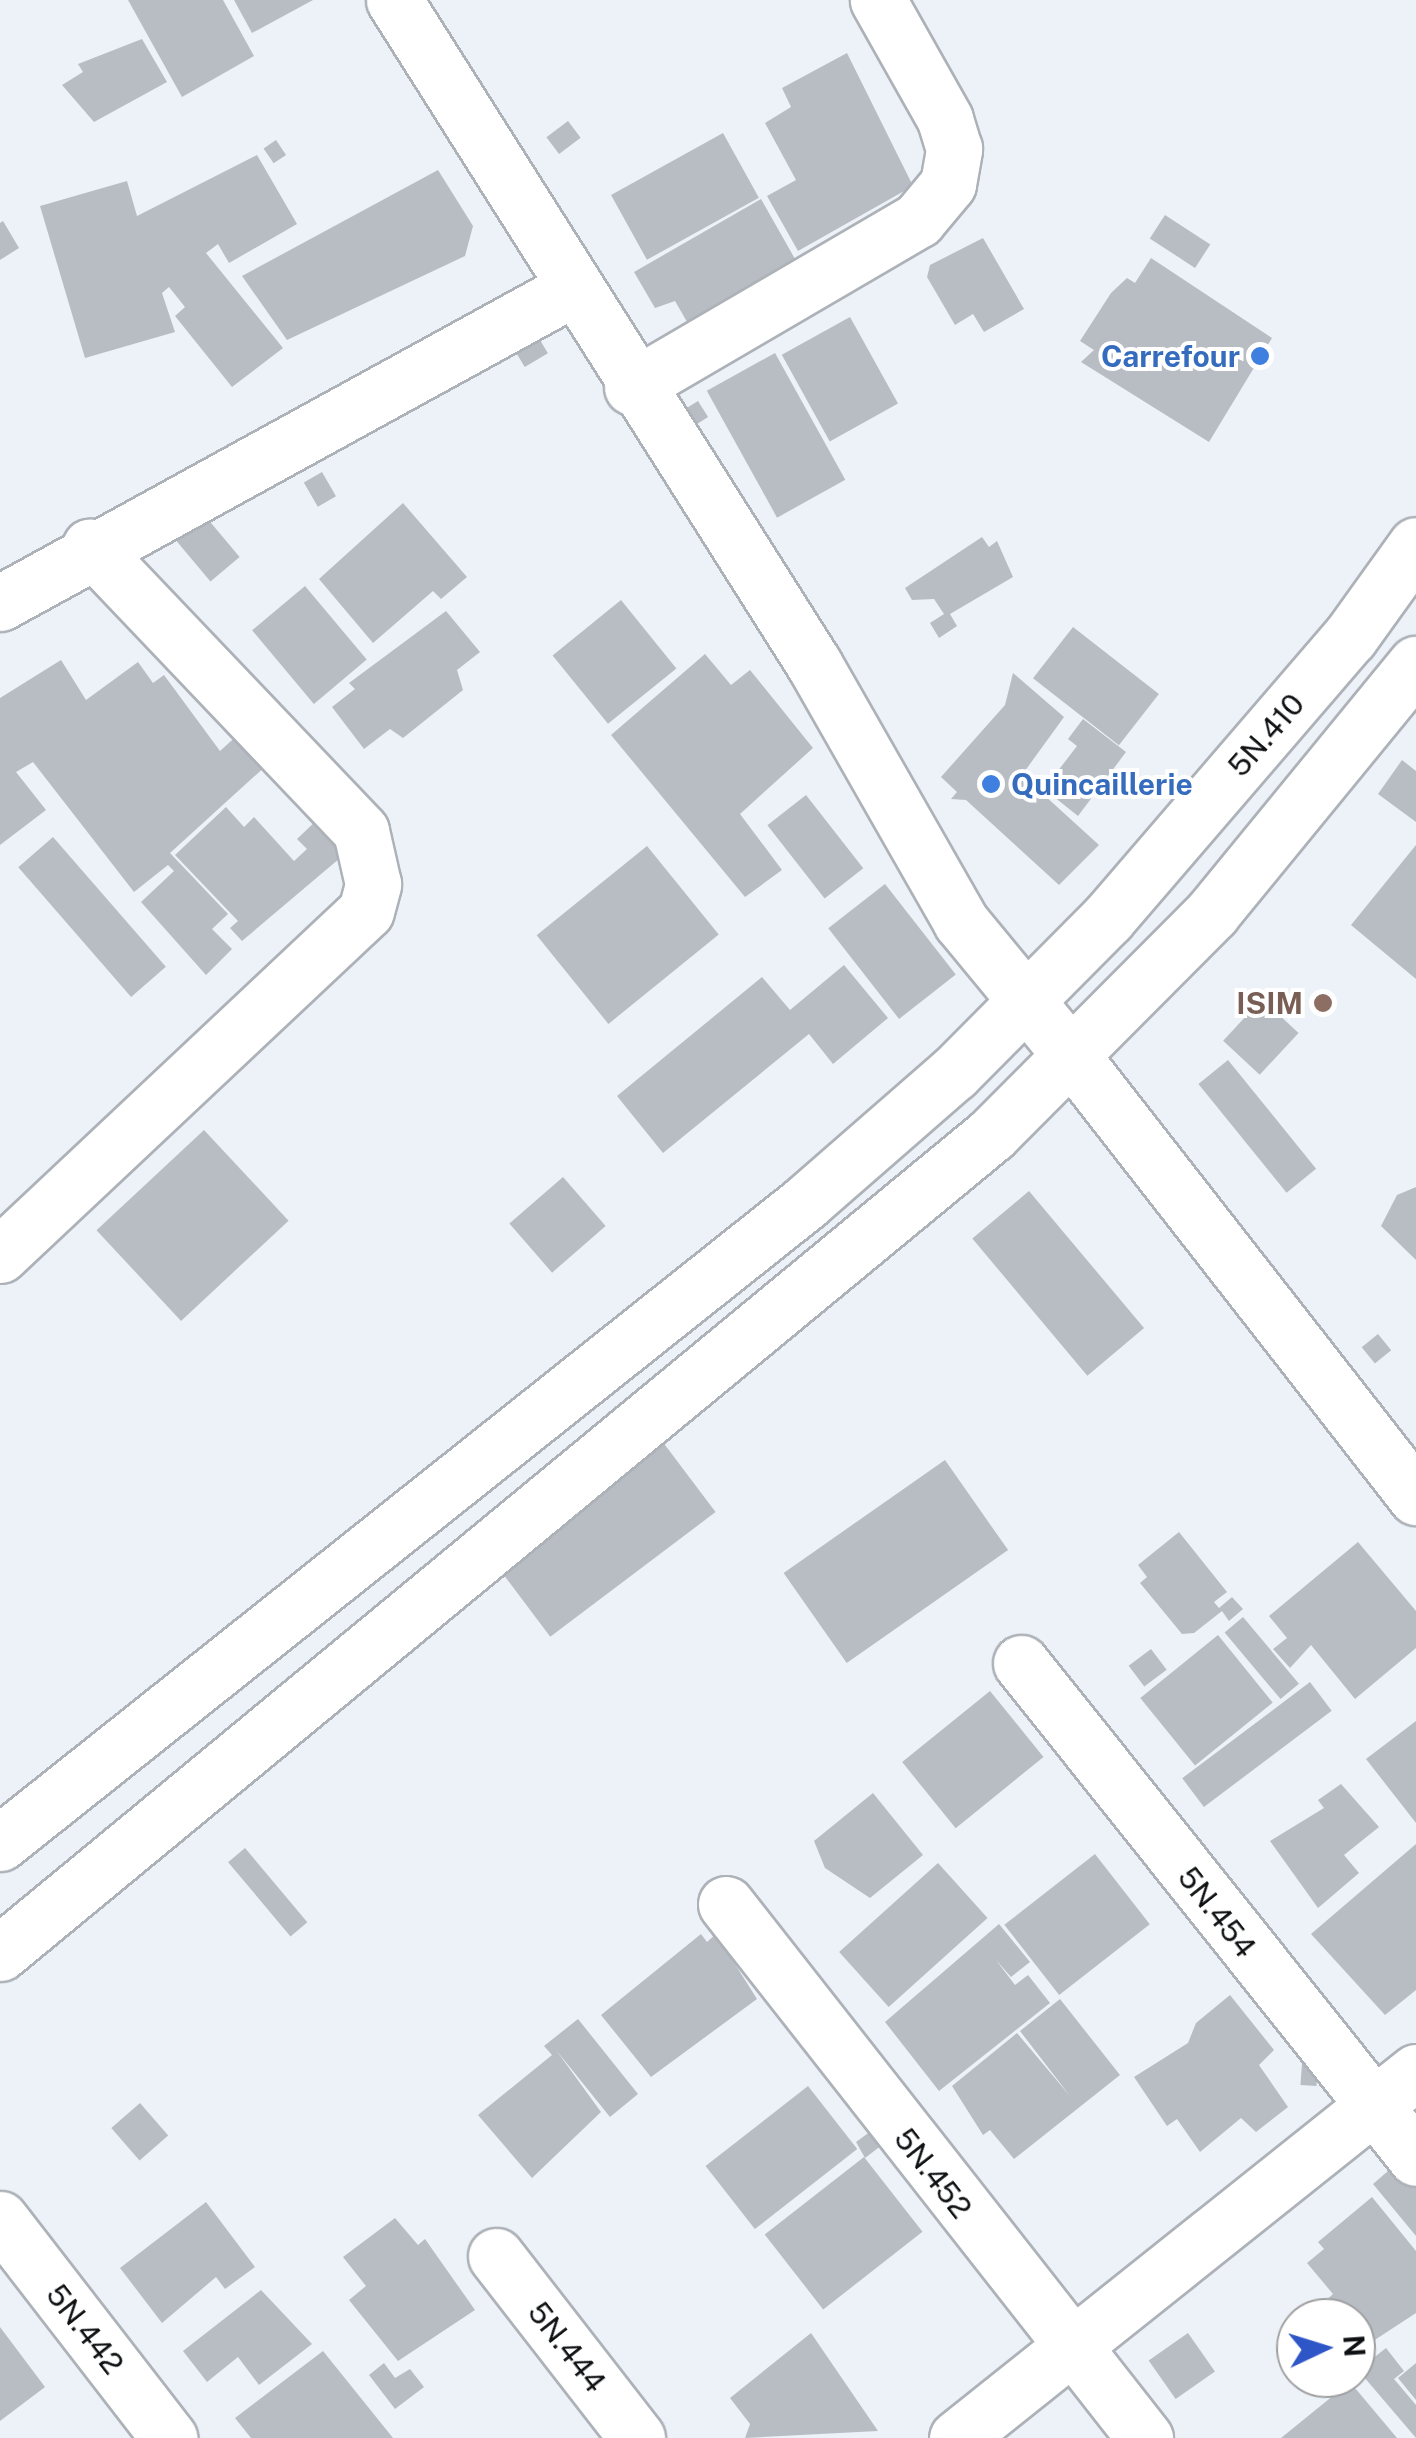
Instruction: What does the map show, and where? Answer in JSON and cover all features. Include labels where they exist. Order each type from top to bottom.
[{"type":"street","points":[[394,0],[632,387],[814,664],[961,922],[1024,1004],[1074,1059],[1416,1497]]},
{"type":"street","points":[[632,387],[918,220],[948,184],[954,148],[944,120],[878,0]]},
{"type":"street","points":[[0,603],[90,546],[574,288]]},
{"type":"street","name":"5N.410","points":[[0,1844],[806,1202],[1024,1004],[1324,667],[1416,545]]},
{"type":"street","points":[[0,1256],[366,912],[373,884],[361,831],[90,546]]},
{"type":"street","points":[[0,1953],[712,1366],[1074,1059],[1212,913],[1416,664]]},
{"type":"street","points":[[668,1312],[712,1366]]},
{"type":"street","name":"5N.454","points":[[1021,1663],[1370,2107],[1416,2158]]},
{"type":"street","name":"5N.452","points":[[726,1904],[1068,2350],[1145,2438]]},
{"type":"street","points":[[957,2438],[1416,2072]]},
{"type":"street","name":"5N.442","points":[[0,2219],[170,2438]]},
{"type":"street","name":"5N.444","points":[[496,2256],[637,2438]]},
{"type":"building","points":[[128,0],[223,0],[254,56],[182,97]]},
{"type":"building","points":[[234,0],[313,0],[252,33]]},
{"type":"building","points":[[142,39],[167,82],[94,122],[62,85],[83,72],[78,64]]},
{"type":"building","points":[[847,53],[913,186],[798,251],[767,196],[796,180],[765,123],[791,107],[782,88]]},
{"type":"building","points":[[568,121],[581,138],[559,154],[546,137]]},
{"type":"building","points":[[723,133],[759,198],[647,260],[611,195]]},
{"type":"building","points":[[276,140],[286,155],[274,163],[264,148]]},
{"type":"building","points":[[257,155],[297,224],[229,263],[218,244],[206,253],[283,348],[232,387],[175,316],[185,307],[169,287],[162,293],[175,332],[85,358],[40,206],[127,181],[137,216]]},
{"type":"building","points":[[438,170],[473,226],[465,256],[287,340],[242,276]]},
{"type":"building","points":[[761,199],[799,266],[690,327],[675,301],[655,308],[634,272]]},
{"type":"building","points":[[1165,215],[1210,244],[1195,268],[1150,238]]},
{"type":"building","points":[[3,221],[19,248],[0,260],[0,223]]},
{"type":"building","points":[[983,238],[1024,309],[984,332],[973,314],[955,325],[927,277],[930,265]]},
{"type":"building","points":[[1151,258],[1272,338],[1209,442],[1081,362],[1094,350],[1080,341],[1111,293],[1127,278],[1135,283]]},
{"type":"building","points":[[850,317],[898,404],[830,441],[782,355]]},
{"type":"building","points":[[534,330],[548,353],[525,367],[511,344]]},
{"type":"building","points":[[775,353],[845,480],[777,518],[707,391]]},
{"type":"building","points":[[698,401],[708,417],[693,427],[683,411]]},
{"type":"building","points":[[322,472],[336,496],[318,507],[304,482]]},
{"type":"building","points":[[403,503],[467,577],[441,599],[433,591],[373,643],[319,579]]},
{"type":"building","points":[[201,511],[240,557],[210,581],[172,535]]},
{"type":"building","points":[[982,537],[989,547],[997,541],[1013,577],[950,614],[957,626],[939,638],[930,623],[944,614],[934,599],[912,600],[905,588]]},
{"type":"building","points":[[305,586],[367,660],[314,704],[252,630]]},
{"type":"building","points":[[621,600],[676,668],[608,724],[553,655]]},
{"type":"building","points":[[446,611],[480,652],[457,670],[463,690],[403,738],[390,729],[364,749],[332,707],[355,689],[349,683]]},
{"type":"building","points":[[1073,627],[1159,694],[1119,745],[1033,678]]},
{"type":"building","points":[[705,654],[731,685],[750,670],[813,748],[740,814],[782,870],[745,897],[611,735]]},
{"type":"building","points":[[61,660],[86,700],[138,662],[153,683],[164,675],[220,751],[241,732],[269,763],[170,853],[228,914],[212,929],[232,949],[206,975],[141,902],[174,871],[168,865],[134,892],[33,762],[16,772],[46,810],[0,845],[0,698]]},
{"type":"building","name":"Quincaillerie","points":[[1013,673],[1064,717],[1022,775],[1099,845],[1059,885],[966,800],[951,799],[957,792],[941,777],[1005,705]]},
{"type":"building","points":[[1083,719],[1126,752],[1078,816],[1044,789],[1077,746],[1068,739]]},
{"type":"building","points":[[1402,760],[1416,771],[1416,822],[1378,794]]},
{"type":"building","points":[[806,795],[863,868],[825,898],[767,825]]},
{"type":"building","points":[[226,807],[244,827],[254,817],[294,861],[307,849],[297,839],[320,817],[346,853],[242,941],[230,928],[238,921],[175,855]]},
{"type":"building","points":[[53,837],[166,967],[131,997],[18,867]]},
{"type":"building","points":[[1416,845],[1416,979],[1351,925]]},
{"type":"building","points":[[647,846],[719,935],[608,1024],[537,935]]},
{"type":"building","points":[[885,884],[956,975],[899,1019],[828,928]]},
{"type":"building","points":[[844,965],[888,1018],[833,1064],[809,1034],[663,1153],[617,1096],[762,977],[790,1010]]},
{"type":"building","points":[[1262,999],[1299,1033],[1260,1075],[1223,1041]]},
{"type":"building","points":[[1228,1060],[1316,1169],[1287,1193],[1198,1084]]},
{"type":"building","points":[[204,1130],[289,1221],[181,1321],[96,1230]]},
{"type":"building","points":[[563,1177],[606,1226],[552,1273],[509,1224]]},
{"type":"building","points":[[1416,1187],[1416,1260],[1381,1226],[1397,1195]]},
{"type":"building","points":[[1029,1191],[1144,1328],[1087,1376],[972,1239]]},
{"type":"building","points":[[1378,1334],[1391,1350],[1375,1364],[1362,1347]]},
{"type":"building","points":[[662,1441],[716,1512],[550,1637],[497,1566]]},
{"type":"building","points":[[945,1460],[1008,1550],[847,1663],[784,1573]]},
{"type":"building","points":[[1179,1532],[1227,1592],[1214,1602],[1219,1608],[1232,1597],[1243,1609],[1229,1621],[1222,1611],[1194,1633],[1182,1634],[1140,1583],[1147,1577],[1138,1565]]},
{"type":"building","points":[[1358,1542],[1416,1611],[1416,1648],[1355,1699],[1311,1645],[1290,1668],[1273,1649],[1287,1638],[1269,1616]]},
{"type":"building","points":[[1243,1617],[1299,1684],[1281,1699],[1225,1632]]},
{"type":"building","points":[[1218,1635],[1273,1703],[1195,1766],[1140,1698]]},
{"type":"building","points":[[1151,1649],[1167,1670],[1144,1687],[1129,1666]]},
{"type":"building","points":[[1310,1682],[1332,1711],[1204,1807],[1182,1778]]},
{"type":"building","points":[[990,1691],[1043,1757],[956,1828],[902,1762]]},
{"type":"building","points":[[1416,1721],[1416,1823],[1366,1759]]},
{"type":"building","points":[[1341,1784],[1379,1827],[1344,1855],[1359,1873],[1318,1908],[1270,1841],[1324,1808],[1318,1800]]},
{"type":"building","points":[[873,1793],[923,1855],[870,1898],[825,1868],[814,1841]]},
{"type":"building","points":[[1416,1844],[1416,1990],[1385,2015],[1311,1934]]},
{"type":"building","points":[[245,1848],[307,1922],[290,1936],[228,1862]]},
{"type":"building","points":[[1095,1854],[1150,1924],[1059,1995],[1004,1925]]},
{"type":"building","points":[[938,1863],[988,1918],[889,2007],[839,1952]]},
{"type":"building","points":[[999,1924],[1030,1962],[1011,1977],[996,1960],[1015,1985],[1028,1975],[1050,2003],[939,2091],[885,2022]]},
{"type":"building","points":[[701,1934],[707,1942],[716,1934],[757,1999],[651,2077],[601,2015]]},
{"type":"building","points":[[1230,1995],[1274,2050],[1259,2065],[1288,2107],[1256,2132],[1241,2118],[1200,2152],[1177,2119],[1167,2126],[1134,2077],[1188,2043],[1196,2023]]},
{"type":"building","points":[[1060,1999],[1120,2075],[1014,2159],[990,2130],[983,2135],[952,2086],[1017,2033],[1070,2096],[1020,2031]]},
{"type":"building","points":[[578,2019],[638,2094],[610,2117],[556,2050],[601,2112],[532,2178],[478,2115],[552,2055],[544,2046]]},
{"type":"building","points":[[1302,2063],[1318,2064],[1316,2086],[1300,2085]]},
{"type":"building","points":[[808,2086],[857,2149],[755,2229],[706,2166]]},
{"type":"building","points":[[140,2103],[168,2135],[140,2160],[111,2128]]},
{"type":"building","points":[[871,2131],[882,2145],[865,2158],[856,2142]]},
{"type":"building","points":[[864,2157],[922,2232],[823,2309],[765,2235]]},
{"type":"building","points":[[1403,2158],[1416,2174],[1416,2236],[1373,2184]]},
{"type":"building","points":[[1372,2197],[1416,2251],[1416,2313],[1376,2339],[1376,2298],[1329,2298],[1333,2294],[1307,2263],[1324,2249],[1318,2242]]},
{"type":"building","points":[[206,2202],[255,2267],[225,2289],[216,2277],[162,2323],[120,2268]]},
{"type":"building","points":[[395,2218],[418,2245],[425,2239],[475,2310],[398,2361],[349,2300],[366,2286],[343,2257]]},
{"type":"building","points":[[261,2290],[312,2344],[259,2385],[238,2357],[207,2382],[183,2351]]},
{"type":"building","points":[[0,2327],[45,2387],[0,2421]]},
{"type":"building","points":[[811,2333],[878,2431],[745,2438],[750,2424],[730,2398]]},
{"type":"building","points":[[1188,2333],[1215,2372],[1176,2399],[1149,2361]]},
{"type":"building","points":[[1386,2348],[1404,2371],[1394,2379],[1416,2405],[1416,2438],[1376,2391],[1376,2356]]},
{"type":"building","points":[[323,2351],[393,2438],[251,2438],[235,2418]]},
{"type":"building","points":[[384,2363],[395,2378],[410,2369],[424,2387],[395,2409],[369,2375]]},
{"type":"building","points":[[1416,2363],[1416,2400],[1398,2378]]},
{"type":"building","points":[[1330,2398],[1363,2398],[1397,2438],[1281,2438]]},
{"type":"place","name":"Carrefour","points":[[1260,356]]},
{"type":"place","name":"Quincaillerie","points":[[991,784]]},
{"type":"place","name":"ISIM","points":[[1323,1003]]}]
